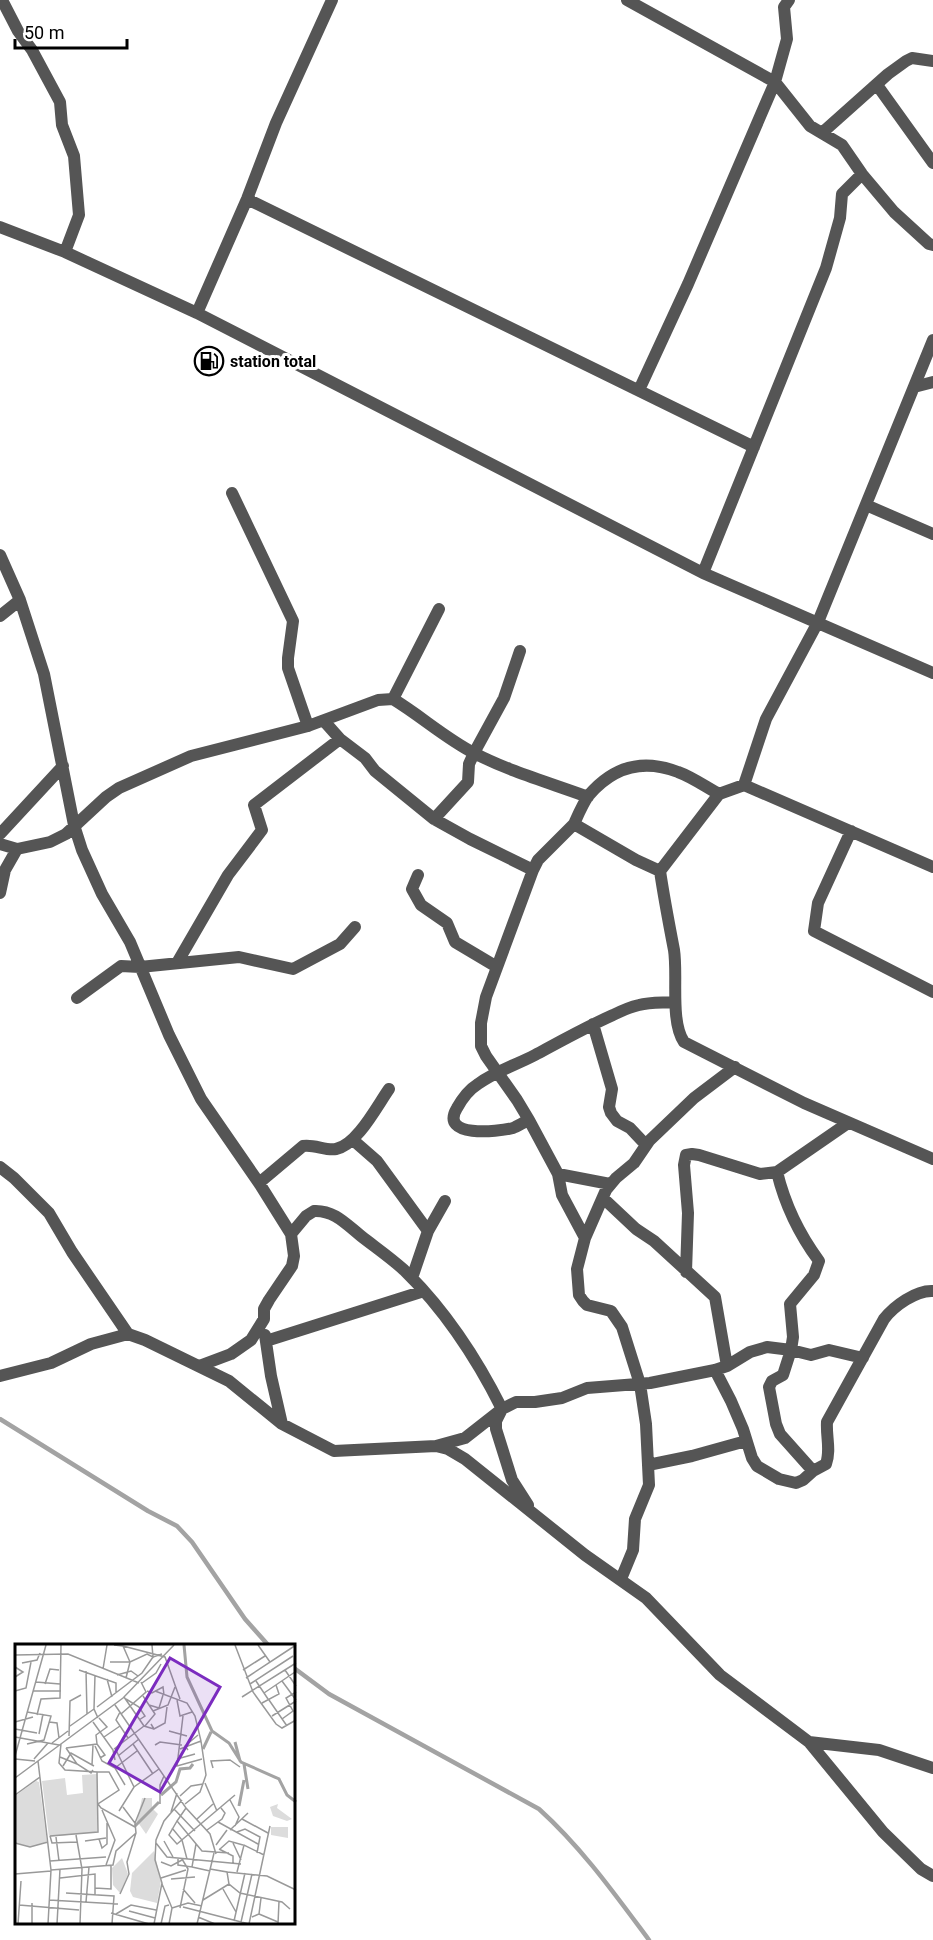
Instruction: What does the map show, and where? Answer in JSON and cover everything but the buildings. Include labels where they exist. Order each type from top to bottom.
[{"type":"street","points":[[2,0],[60,102],[65,136],[74,156],[79,215],[65,252]]},
{"type":"street","points":[[197,314],[247,199],[276,123],[332,0]]},
{"type":"street","points":[[627,0],[775,82],[810,126],[842,145],[862,174],[894,212],[928,244],[933,245]]},
{"type":"street","points":[[639,390],[688,285],[775,82],[787,39],[784,7],[789,0]]},
{"type":"street","points":[[823,132],[906,61],[912,58],[933,61]]},
{"type":"street","points":[[877,85],[933,164]]},
{"type":"street","points":[[703,573],[826,268],[840,218],[842,194],[862,174]]},
{"type":"street","points":[[247,199],[754,447]]},
{"type":"street","points":[[0,227],[65,252],[197,314],[703,573],[933,673]]},
{"type":"street","points":[[744,784],[766,719],[818,622],[933,340]]},
{"type":"street","points":[[914,387],[933,382]]},
{"type":"street","points":[[232,494],[293,621],[288,668],[308,726]]},
{"type":"street","points":[[866,505],[933,534]]},
{"type":"street","points":[[0,555],[21,600],[49,691],[74,825],[82,850],[102,894],[130,942],[169,1035],[201,1099],[291,1234],[294,1256],[292,1266],[264,1309],[266,1341],[282,1424]]},
{"type":"street","points":[[0,616],[21,600]]},
{"type":"street","points":[[393,699],[439,609]]},
{"type":"street","points":[[434,819],[468,782],[469,765],[504,698],[520,651]]},
{"type":"street","points":[[0,844],[17,849],[50,842],[66,834],[106,796],[118,788],[191,756],[308,726],[378,700],[393,699],[441,734],[474,753],[511,770],[588,797]]},
{"type":"street","points":[[324,721],[340,739],[364,758],[387,782],[434,819],[533,870]]},
{"type":"street","points":[[177,963],[228,875],[262,830],[254,805],[340,739]]},
{"type":"street","points":[[585,1238],[561,1195],[558,1174],[529,1120],[481,1046],[481,1023],[486,997],[538,860],[574,824],[588,797],[604,781],[623,769],[637,765],[677,772],[719,794]]},
{"type":"street","points":[[0,834],[63,766]]},
{"type":"street","points":[[933,867],[744,784],[719,794],[660,871],[674,952],[675,1002],[680,1036],[684,1042],[848,1123],[933,1159]]},
{"type":"street","points":[[574,824],[636,860],[660,871]]},
{"type":"street","points":[[851,831],[818,903],[814,931],[933,992]]},
{"type":"street","points":[[0,892],[5,870],[17,849]]},
{"type":"street","points":[[418,875],[412,889],[421,905],[447,922],[455,942],[497,967]]},
{"type":"street","points":[[77,998],[121,966],[140,967],[239,957],[293,969],[340,944],[355,927]]},
{"type":"street","points":[[529,1120],[498,1131],[469,1131],[460,1129],[454,1124],[452,1118],[465,1096],[475,1085],[497,1071],[534,1056],[593,1024],[638,1005],[675,1002]]},
{"type":"street","points":[[593,1024],[612,1089],[610,1113],[617,1121],[630,1128],[646,1145]]},
{"type":"street","points":[[621,1579],[633,1550],[635,1519],[649,1485],[646,1424],[640,1384],[622,1327],[610,1311],[587,1305],[579,1295],[577,1269],[585,1238],[610,1184],[634,1163],[646,1145],[694,1098],[735,1067]]},
{"type":"street","points":[[259,1183],[303,1146],[334,1149],[345,1146],[353,1140],[389,1089]]},
{"type":"street","points":[[686,1272],[688,1213],[684,1166],[686,1155],[699,1155],[760,1174],[777,1172],[848,1123]]},
{"type":"street","points":[[353,1140],[377,1161],[428,1231]]},
{"type":"street","points":[[0,1167],[49,1213],[72,1252],[128,1334]]},
{"type":"street","points":[[777,1172],[782,1193],[795,1222],[804,1241],[819,1261],[814,1275],[790,1304],[793,1333],[791,1350],[783,1375],[770,1383],[770,1396],[780,1434],[813,1471]]},
{"type":"street","points":[[558,1174],[610,1184]]},
{"type":"street","points":[[603,1198],[711,1293],[717,1303],[727,1366]]},
{"type":"street","points":[[412,1278],[428,1231],[445,1201]]},
{"type":"street","points":[[291,1234],[306,1216],[314,1211],[332,1213],[412,1278],[456,1331],[478,1364],[502,1409]]},
{"type":"street","points":[[266,1341],[424,1290]]},
{"type":"street","points":[[715,1370],[731,1401],[752,1458],[758,1466],[779,1479],[796,1483],[826,1464],[830,1454],[826,1432],[827,1422],[890,1311],[922,1291],[933,1292]]},
{"type":"street","points":[[199,1366],[231,1354],[251,1340],[264,1319]]},
{"type":"street","points":[[0,1376],[51,1363],[91,1344],[128,1334],[229,1381],[282,1424],[334,1451],[436,1446],[465,1438],[502,1409],[516,1402],[562,1398],[587,1388],[640,1384],[715,1370],[760,1348],[791,1350],[811,1355],[829,1350],[863,1359]]},
{"type":"street","points":[[502,1409],[496,1421],[496,1429],[506,1463],[512,1480],[534,1514]]},
{"type":"street","points":[[648,1465],[746,1441]]},
{"type":"street","points":[[436,1446],[448,1449],[465,1459],[585,1555],[646,1598],[720,1675],[809,1742],[884,1832],[921,1869],[933,1876]]},
{"type":"street","points":[[809,1742],[879,1750],[933,1768]]},
{"type":"waterway","points":[[0,1419],[148,1511],[177,1526],[192,1542],[245,1619],[267,1644]]},
{"type":"waterway","points":[[296,1669],[329,1694],[539,1809],[583,1855],[649,1940]]},
{"type":"place","name":"station total","points":[[209,361]]}]
